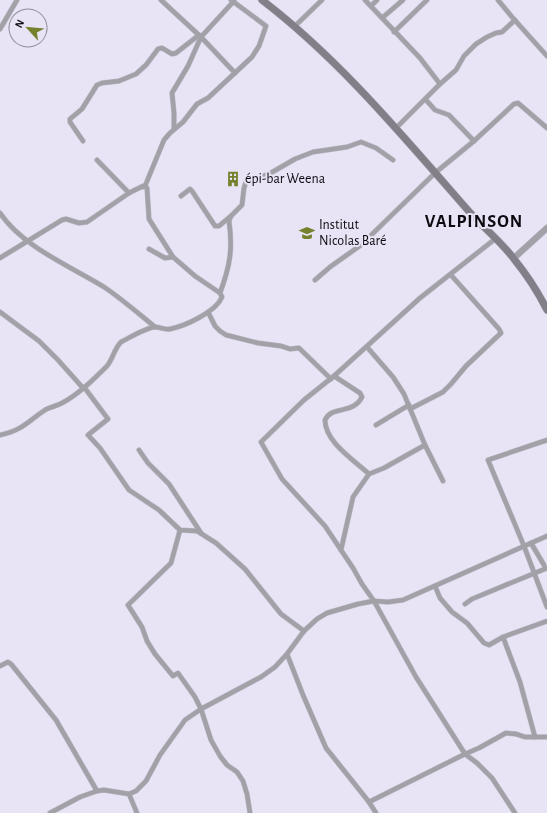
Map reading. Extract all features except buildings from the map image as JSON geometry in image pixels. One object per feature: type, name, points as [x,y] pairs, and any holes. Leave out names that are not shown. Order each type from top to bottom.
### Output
[{"type":"main road","points":[[262,0],[295,26],[370,100],[478,222],[514,258],[538,293],[547,310]]},
{"type":"street","points":[[0,29],[16,0]]},
{"type":"street","points":[[161,0],[200,36],[235,73]]},
{"type":"street","points":[[295,26],[322,0]]},
{"type":"street","points":[[365,0],[420,58],[440,84]]},
{"type":"street","points":[[371,6],[377,0]]},
{"type":"street","points":[[382,18],[403,0]]},
{"type":"street","points":[[394,32],[427,0]]},
{"type":"street","points":[[498,0],[547,56]]},
{"type":"street","points":[[84,140],[70,122],[70,119],[82,109],[97,85],[119,81],[136,74],[146,65],[158,49],[162,48],[172,54],[176,53],[200,36],[233,1],[266,26],[257,51],[208,98],[198,104],[183,122],[164,140],[145,186],[147,188],[149,219],[173,257],[195,276],[220,292]]},
{"type":"street","points":[[396,129],[440,84],[456,70],[464,56],[476,44],[487,37],[502,32],[515,20]]},
{"type":"street","points":[[174,129],[172,93],[188,66],[200,36]]},
{"type":"street","points":[[426,100],[435,110],[449,115],[474,141]]},
{"type":"street","points":[[315,280],[330,267],[361,245],[435,173],[474,141],[516,103],[521,105],[547,127]]},
{"type":"street","points":[[181,196],[190,189],[215,226],[219,226],[242,206],[246,182],[269,174],[295,159],[313,152],[347,147],[361,142],[376,148],[393,160]]},
{"type":"street","points":[[97,160],[129,194]]},
{"type":"street","points":[[0,258],[62,220],[66,219],[84,223],[87,222],[140,187],[145,186]]},
{"type":"street","points":[[0,213],[10,227],[50,257],[105,288],[155,327]]},
{"type":"street","points":[[0,435],[20,429],[47,409],[64,402],[84,387],[110,362],[121,342],[155,327],[168,329],[190,323],[208,312],[221,299],[220,292],[228,270],[230,260],[230,216]]},
{"type":"street","points":[[514,258],[547,228]]},
{"type":"street","points":[[495,239],[420,298],[333,377],[304,400],[261,442],[282,479],[325,526],[353,568],[374,601],[416,677],[465,754],[477,763],[492,778],[515,813]]},
{"type":"street","points":[[149,249],[164,258],[173,257]]},
{"type":"street","points":[[376,424],[443,392],[466,366],[501,333],[451,275]]},
{"type":"street","points":[[0,312],[40,341],[84,387],[108,419],[88,435],[100,448],[129,490],[159,510],[180,530],[191,530],[201,533],[216,543],[241,564],[281,614],[304,631]]},
{"type":"street","points":[[208,312],[215,326],[226,335],[290,349],[299,348],[333,377],[360,393],[362,397],[361,400],[351,408],[329,414],[324,420],[325,426],[332,440],[369,474]]},
{"type":"street","points":[[367,347],[394,377],[410,407],[425,445],[442,481]]},
{"type":"street","points":[[547,440],[488,460],[534,573],[545,595],[547,607]]},
{"type":"street","points":[[341,550],[353,497],[369,474],[384,468],[425,445]]},
{"type":"street","points":[[139,450],[148,463],[169,484],[201,533]]},
{"type":"street","points":[[180,530],[171,563],[128,605],[142,627],[154,654],[173,676],[178,673],[195,697],[211,740],[220,756],[227,765],[237,772],[243,781],[250,813]]},
{"type":"street","points":[[50,813],[80,797],[97,791],[104,790],[129,794],[136,791],[146,781],[160,755],[181,724],[201,710],[261,677],[275,667],[304,631],[317,619],[327,613],[374,601],[388,602],[403,600],[547,536]]},
{"type":"street","points":[[465,604],[472,599],[534,573],[545,566],[531,543]]},
{"type":"street","points":[[435,586],[440,598],[452,612],[467,623],[484,643],[489,646],[503,637],[547,621]]},
{"type":"street","points":[[503,637],[520,682],[535,737]]},
{"type":"street","points":[[287,654],[326,748],[376,813]]},
{"type":"street","points":[[0,666],[8,662],[11,664],[44,703],[56,720],[97,791]]},
{"type":"street","points":[[369,802],[479,748],[506,733],[525,737],[547,737]]},
{"type":"street","points":[[129,794],[138,813]]},
{"type":"place","name":"épi-bar Weena","points":[[233,179]]},
{"type":"place","name":"Institut Nicolas Baré","points":[[307,233]]},
{"type":"district","name":"VALPINSON","points":[[474,222]]}]
